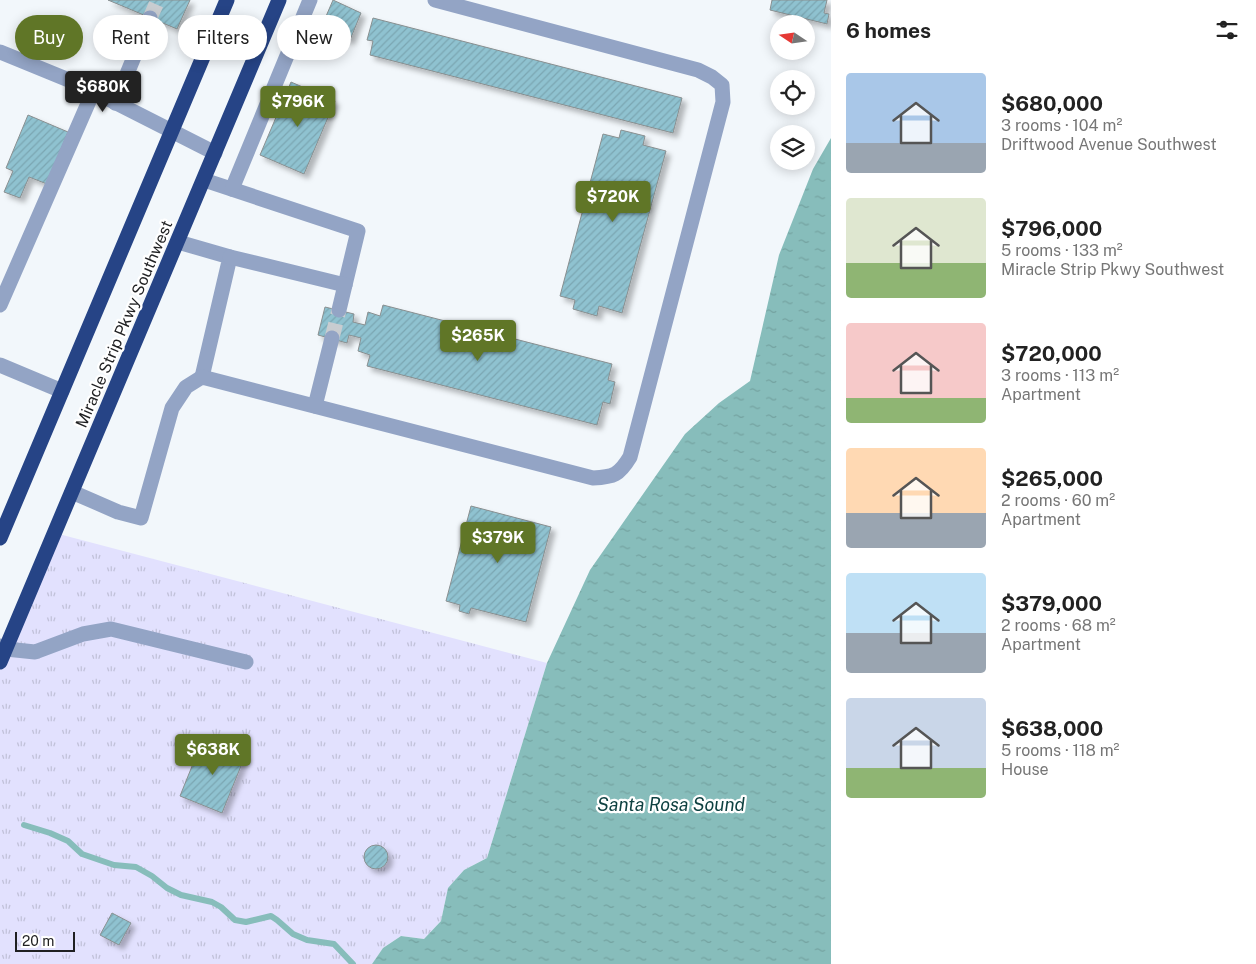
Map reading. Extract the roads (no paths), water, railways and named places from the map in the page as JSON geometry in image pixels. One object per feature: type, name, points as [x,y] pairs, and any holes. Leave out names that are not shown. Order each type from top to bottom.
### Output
[{"type":"highway","name":"Miracle Strip Pkwy Southwest","points":[[1,535],[227,0]]},
{"type":"highway","name":"Miracle Strip Pkwy Southwest","points":[[2,652],[72,492],[279,0]]},
{"type":"street","points":[[232,189],[310,0]]},
{"type":"street","points":[[202,377],[593,478],[611,477],[622,471],[630,457],[723,102],[722,85],[698,70],[434,0]]},
{"type":"street","points":[[0,52],[93,92],[216,153]]},
{"type":"street","points":[[115,103],[133,60]]},
{"type":"street","points":[[0,305],[93,92]]},
{"type":"street","points":[[204,180],[358,231],[339,310]]},
{"type":"street","points":[[178,242],[345,286]]},
{"type":"street","points":[[72,492],[118,512],[141,518],[172,408],[186,387],[202,377],[230,257]]},
{"type":"street","points":[[315,406],[332,338]]},
{"type":"street","points":[[0,365],[62,391]]},
{"type":"street","points":[[2,652],[35,652],[84,634],[111,629],[246,662]]},
{"type":"water","name":"Santa Rosa Sound","points":[[831,138],[831,964],[372,964],[383,948],[401,936],[424,939],[441,921],[448,888],[464,870],[487,858],[547,663],[590,570],[685,434],[719,403],[750,381],[779,255],[813,170],[815,170],[815,166]]},
{"type":"waterway","points":[[24,825],[68,841],[82,854],[114,865],[136,867],[181,895],[212,902],[221,907],[235,920],[246,922],[271,916],[293,934],[307,940],[334,944],[353,964]]},
{"type":"tunnel","points":[[151,15],[158,0]]},
{"type":"tunnel","points":[[332,338],[339,310]]}]
